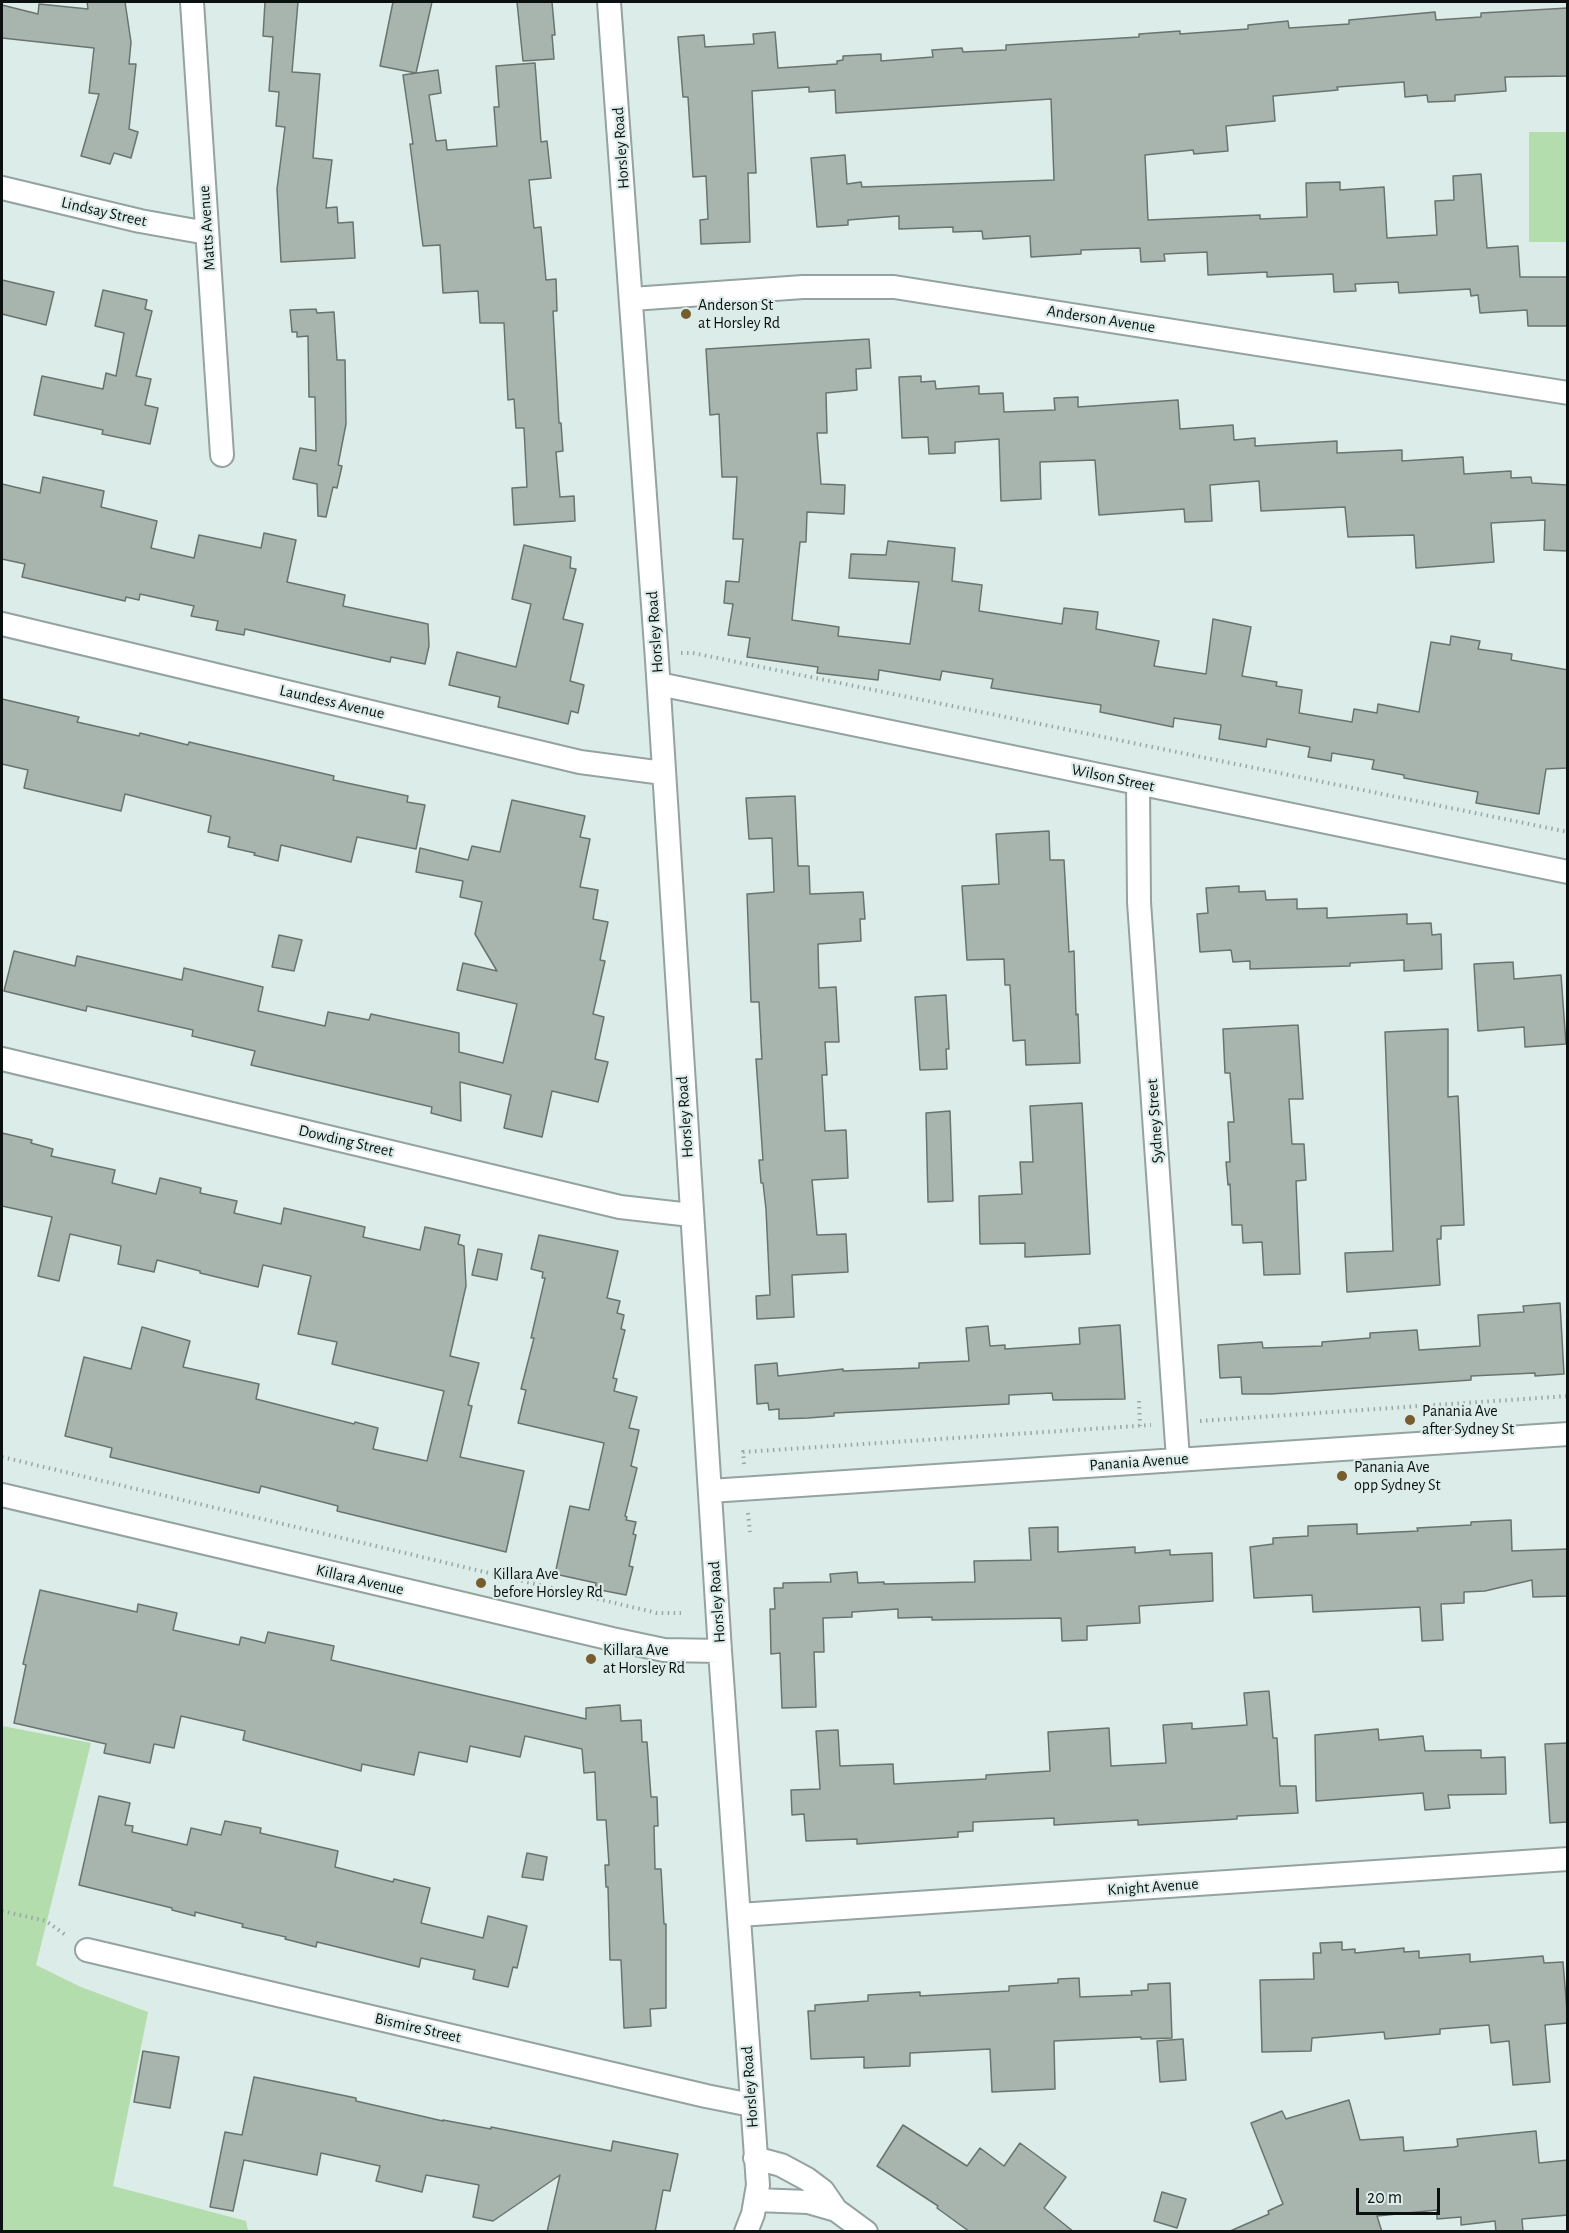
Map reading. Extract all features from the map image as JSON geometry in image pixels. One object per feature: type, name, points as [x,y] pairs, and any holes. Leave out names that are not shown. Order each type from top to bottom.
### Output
[{"type":"street","name":"Matts Avenue","points":[[192,2],[222,455]]},
{"type":"street","name":"Horsley Road","points":[[609,2],[659,684],[720,1651],[758,2185],[746,2232]]},
{"type":"street","name":"Lindsay Street","points":[[2,188],[140,221],[207,233]]},
{"type":"street","name":"Anderson Avenue","points":[[632,299],[803,287],[894,287],[1568,393]]},
{"type":"street","name":"Laundess Avenue","points":[[2,624],[580,762],[663,773]]},
{"type":"street","name":"Wilson Street","points":[[659,684],[1568,872]]},
{"type":"street","name":"Sydney Street","points":[[1138,783],[1139,902],[1178,1459]]},
{"type":"street","name":"Dowding Street","points":[[2,1059],[620,1206],[692,1215]]},
{"type":"street","name":"Panania Avenue","points":[[710,1491],[1568,1434]]},
{"type":"street","name":"Killara Avenue","points":[[2,1495],[612,1640],[664,1650],[720,1651]]},
{"type":"street","name":"Knight Avenue","points":[[739,1915],[1568,1859]]},
{"type":"street","name":"Bismire Street","points":[[87,1950],[751,2105]]},
{"type":"street","points":[[755,2158],[781,2165],[807,2179],[823,2191],[836,2210],[866,2232]]},
{"type":"street","points":[[756,2200],[808,2202],[836,2210]]},
{"type":"path","points":[[657,660],[676,653],[693,652],[1568,832]]},
{"type":"path","points":[[750,1532],[743,1452],[1568,1396]]},
{"type":"path","points":[[1138,1401],[1140,1426]]},
{"type":"path","points":[[2,1457],[657,1613],[681,1613]]},
{"type":"path","points":[[2,1911],[45,1921],[87,1950]]},
{"type":"green space","points":[[1529,132],[1567,132],[1567,242],[1529,242]]},
{"type":"green space","points":[[2,1726],[91,1743],[36,1965],[81,1987],[148,2012],[113,2186],[246,2221],[248,2231],[2,2231]]},
{"type":"building","points":[[87,2],[125,2],[131,42],[129,64],[136,64],[129,129],[138,132],[131,158],[114,153],[110,164],[81,156],[99,94],[89,93],[94,48],[2,38],[2,5],[38,14],[39,4],[88,9]]},
{"type":"building","points":[[265,2],[298,2],[292,72],[320,74],[313,158],[332,160],[326,208],[337,207],[338,223],[353,222],[355,258],[281,262],[277,189],[285,127],[276,126],[279,92],[269,91],[273,37],[263,36]]},
{"type":"building","points":[[393,2],[432,2],[416,73],[380,66]]},
{"type":"building","points":[[517,2],[552,2],[555,35],[552,35],[554,59],[523,61]]},
{"type":"building","points":[[1568,8],[1568,76],[1505,77],[1506,91],[1455,95],[1455,101],[1428,102],[1427,95],[1405,97],[1404,82],[1337,87],[1338,90],[1273,96],[1275,121],[1226,126],[1228,151],[1194,154],[1193,150],[1145,155],[1148,220],[1260,215],[1260,219],[1307,217],[1306,183],[1340,182],[1340,190],[1384,187],[1387,238],[1437,235],[1435,201],[1454,200],[1453,176],[1481,174],[1487,248],[1518,246],[1520,277],[1568,277],[1568,326],[1528,326],[1527,310],[1480,313],[1478,295],[1471,296],[1470,289],[1399,293],[1398,282],[1355,284],[1356,291],[1334,292],[1333,274],[1267,277],[1267,272],[1208,275],[1207,252],[1164,254],[1165,261],[1141,262],[1140,248],[1081,250],[1081,254],[1031,257],[1030,236],[983,239],[982,231],[953,232],[953,227],[899,229],[899,216],[848,220],[848,225],[817,227],[811,158],[845,155],[847,184],[861,182],[862,187],[1054,180],[1051,99],[836,113],[835,90],[809,92],[809,87],[752,91],[756,173],[748,173],[750,242],[701,244],[700,220],[708,219],[706,176],[693,177],[688,97],[683,97],[678,37],[704,35],[705,47],[754,44],[753,34],[775,32],[778,68],[837,64],[837,61],[843,60],[843,56],[881,54],[881,61],[933,57],[932,50],[962,48],[963,52],[1006,50],[1006,45],[1139,37],[1139,34],[1180,31],[1180,34],[1248,29],[1248,25],[1288,21],[1289,28],[1349,24],[1349,20],[1435,12],[1436,20],[1481,17],[1481,13]]},
{"type":"building","points":[[535,63],[541,142],[547,141],[551,178],[529,180],[534,228],[541,227],[546,280],[556,279],[557,311],[553,311],[559,423],[561,423],[563,451],[556,452],[560,497],[574,496],[575,521],[514,525],[512,488],[527,487],[524,428],[516,428],[514,399],[508,400],[504,323],[480,323],[478,291],[443,293],[440,245],[423,246],[410,144],[413,144],[403,75],[438,70],[441,93],[429,95],[436,141],[446,140],[447,150],[497,146],[494,107],[499,107],[496,66]]},
{"type":"building","points":[[2,280],[54,292],[46,325],[2,314]]},
{"type":"building","points":[[103,290],[147,300],[145,309],[152,311],[136,376],[151,379],[145,405],[158,408],[150,444],[102,434],[103,430],[34,415],[42,376],[103,389],[106,373],[116,376],[124,333],[95,326]]},
{"type":"building","points":[[316,309],[317,313],[334,312],[337,360],[345,360],[346,424],[338,465],[342,466],[337,488],[333,487],[326,517],[318,516],[317,484],[293,479],[300,448],[316,451],[315,397],[309,397],[308,336],[297,337],[297,332],[292,332],[290,310]]},
{"type":"building","points":[[869,339],[871,368],[856,369],[857,390],[826,393],[827,433],[817,433],[821,484],[845,485],[844,514],[807,512],[806,542],[800,542],[792,620],[839,627],[838,636],[910,644],[919,582],[849,578],[851,554],[886,555],[888,541],[955,548],[952,581],[982,585],[979,611],[1062,624],[1064,608],[1098,612],[1096,629],[1159,641],[1154,666],[1206,674],[1213,619],[1251,627],[1242,676],[1277,682],[1276,686],[1302,690],[1299,713],[1352,722],[1354,709],[1377,713],[1378,704],[1419,712],[1431,642],[1450,645],[1451,636],[1480,641],[1478,649],[1512,654],[1511,660],[1568,670],[1568,768],[1546,769],[1539,814],[1476,803],[1478,792],[1404,778],[1404,775],[1372,769],[1374,760],[1332,753],[1331,761],[1308,757],[1310,747],[1267,739],[1266,747],[1219,739],[1221,725],[1174,718],[1173,727],[1100,712],[1101,705],[991,688],[993,679],[942,671],[940,680],[879,670],[878,680],[817,673],[818,667],[747,657],[750,638],[728,635],[733,604],[724,603],[726,581],[739,582],[743,539],[733,539],[737,477],[722,477],[719,414],[710,415],[706,349]]},
{"type":"building","points":[[921,376],[921,382],[935,381],[936,389],[979,386],[979,394],[1003,393],[1004,412],[1055,410],[1054,398],[1078,397],[1078,407],[1178,400],[1180,429],[1233,425],[1234,440],[1255,438],[1255,446],[1337,441],[1337,453],[1402,450],[1402,461],[1463,457],[1464,474],[1511,471],[1511,478],[1531,477],[1532,483],[1567,485],[1568,551],[1544,550],[1545,520],[1491,523],[1494,562],[1416,568],[1414,535],[1348,537],[1345,507],[1261,511],[1259,481],[1210,485],[1212,521],[1185,522],[1184,509],[1099,515],[1095,460],[1040,462],[1041,499],[1001,501],[999,439],[955,442],[955,453],[929,454],[928,437],[902,438],[899,377]]},
{"type":"building","points":[[43,477],[104,491],[101,507],[157,521],[151,548],[194,558],[199,535],[261,548],[264,533],[296,540],[287,582],[345,595],[343,606],[428,624],[429,646],[425,664],[391,657],[390,662],[245,629],[244,635],[216,630],[218,621],[191,616],[194,606],[140,594],[139,600],[126,597],[125,601],[22,577],[25,564],[2,559],[2,484],[40,493]]},
{"type":"building","points":[[524,545],[571,557],[570,568],[576,569],[563,619],[583,624],[570,681],[584,685],[578,713],[571,711],[568,724],[498,707],[500,697],[449,685],[457,652],[516,667],[531,604],[512,599]]},
{"type":"building","points":[[2,699],[79,717],[77,722],[139,736],[140,733],[188,745],[189,742],[334,776],[333,780],[408,796],[407,802],[425,805],[416,849],[357,837],[351,862],[281,845],[278,861],[228,847],[230,837],[208,832],[211,816],[125,794],[121,811],[24,788],[28,770],[2,764]]},
{"type":"building","points":[[795,796],[798,866],[809,866],[810,894],[863,892],[865,919],[860,919],[861,941],[818,944],[819,988],[836,987],[839,1042],[825,1042],[827,1075],[822,1075],[825,1131],[846,1130],[848,1178],[812,1180],[817,1235],[846,1234],[848,1272],[792,1275],[794,1317],[757,1319],[756,1296],[770,1295],[766,1209],[759,1160],[763,1160],[756,1059],[762,1059],[759,1002],[751,1002],[747,894],[774,892],[772,838],[749,839],[746,798]]},
{"type":"building","points":[[512,800],[585,816],[580,837],[590,839],[580,887],[598,890],[593,919],[608,922],[600,960],[605,961],[593,1014],[604,1017],[595,1059],[608,1062],[598,1102],[552,1091],[542,1137],[504,1128],[511,1095],[460,1082],[461,1121],[431,1113],[432,1107],[251,1065],[255,1051],[192,1036],[193,1030],[87,1006],[86,1011],[4,991],[14,951],[75,966],[77,956],[182,980],[184,968],[263,987],[258,1011],[325,1026],[328,1012],[369,1020],[371,1014],[459,1033],[459,1052],[503,1063],[517,1004],[457,990],[463,963],[497,971],[475,934],[482,902],[460,897],[463,881],[416,872],[420,848],[468,860],[472,846],[500,852]]},
{"type":"building","points":[[1049,831],[1050,860],[1064,860],[1069,952],[1074,951],[1080,1063],[1026,1065],[1025,1040],[1013,1041],[1010,985],[1005,985],[1004,959],[967,960],[962,886],[999,884],[996,834]]},
{"type":"building","points":[[1239,886],[1239,892],[1265,891],[1266,900],[1297,899],[1297,909],[1327,908],[1327,918],[1407,914],[1407,924],[1431,923],[1432,935],[1441,934],[1442,969],[1404,971],[1404,960],[1350,963],[1350,966],[1250,969],[1250,961],[1233,962],[1231,950],[1200,952],[1197,914],[1208,913],[1206,888]]},
{"type":"building","points":[[279,935],[302,940],[294,971],[272,967]]},
{"type":"building","points":[[1513,962],[1514,979],[1561,975],[1566,1044],[1525,1047],[1524,1027],[1478,1031],[1474,964]]},
{"type":"building","points":[[946,995],[949,1049],[946,1049],[947,1069],[920,1070],[915,997]]},
{"type":"building","points":[[1298,1025],[1303,1099],[1289,1099],[1292,1144],[1304,1144],[1306,1180],[1296,1181],[1300,1274],[1264,1275],[1262,1242],[1243,1243],[1242,1225],[1232,1225],[1230,1184],[1228,1185],[1226,1162],[1230,1162],[1228,1122],[1234,1122],[1230,1073],[1225,1073],[1223,1029]]},
{"type":"building","points":[[1448,1029],[1448,1097],[1458,1096],[1464,1225],[1441,1226],[1441,1239],[1437,1239],[1440,1285],[1347,1292],[1345,1253],[1393,1251],[1385,1032]]},
{"type":"building","points":[[1082,1103],[1090,1254],[1025,1257],[1025,1243],[980,1244],[979,1196],[1022,1194],[1020,1162],[1033,1162],[1030,1106]]},
{"type":"building","points":[[950,1111],[953,1201],[928,1202],[926,1113]]},
{"type":"building","points":[[2,1133],[32,1140],[31,1143],[53,1149],[51,1156],[115,1170],[112,1183],[156,1194],[160,1178],[201,1188],[200,1193],[237,1201],[234,1213],[281,1224],[284,1208],[365,1227],[363,1237],[420,1250],[425,1227],[460,1235],[458,1244],[464,1246],[466,1286],[450,1356],[479,1363],[468,1405],[472,1406],[460,1457],[524,1471],[506,1552],[337,1511],[338,1506],[261,1486],[259,1493],[110,1457],[112,1448],[65,1436],[84,1357],[131,1369],[142,1327],[190,1341],[183,1367],[259,1384],[256,1399],[378,1428],[373,1449],[427,1461],[444,1391],[332,1364],[337,1342],[298,1334],[311,1276],[263,1265],[258,1287],[157,1260],[154,1272],[118,1264],[121,1246],[70,1234],[59,1281],[38,1276],[52,1217],[2,1206]]},
{"type":"building","points":[[539,1235],[618,1251],[607,1298],[620,1301],[617,1313],[624,1315],[621,1329],[625,1330],[613,1378],[617,1379],[614,1391],[637,1397],[629,1428],[639,1430],[631,1466],[637,1468],[625,1516],[626,1520],[636,1522],[633,1534],[636,1535],[629,1566],[633,1567],[626,1595],[595,1589],[596,1583],[555,1574],[570,1506],[589,1510],[604,1443],[518,1423],[526,1390],[521,1389],[534,1338],[531,1338],[545,1278],[542,1278],[543,1272],[531,1269]]},
{"type":"building","points":[[478,1249],[502,1254],[497,1280],[472,1275]]},
{"type":"building","points":[[1560,1303],[1564,1374],[1471,1376],[1471,1380],[1271,1394],[1242,1394],[1241,1377],[1220,1378],[1218,1345],[1262,1342],[1263,1348],[1322,1346],[1322,1342],[1370,1338],[1370,1333],[1417,1330],[1419,1350],[1480,1346],[1478,1315],[1524,1312],[1523,1306]]},
{"type":"building","points":[[1120,1325],[1125,1399],[1053,1400],[1052,1393],[1009,1395],[1009,1404],[834,1413],[834,1416],[779,1419],[779,1409],[769,1410],[768,1403],[757,1404],[755,1365],[777,1363],[778,1376],[843,1369],[843,1371],[919,1368],[919,1363],[969,1361],[966,1328],[988,1326],[990,1346],[1005,1345],[1005,1349],[1080,1344],[1079,1328]]},
{"type":"building","points":[[1511,1520],[1512,1551],[1568,1549],[1568,1596],[1533,1597],[1532,1580],[1485,1591],[1464,1592],[1464,1603],[1441,1604],[1443,1640],[1422,1641],[1420,1607],[1313,1612],[1312,1595],[1254,1598],[1250,1547],[1273,1544],[1273,1538],[1308,1536],[1308,1526],[1357,1524],[1357,1534],[1418,1531],[1417,1528]]},
{"type":"building","points":[[1058,1527],[1058,1552],[1135,1547],[1135,1553],[1170,1550],[1170,1555],[1212,1553],[1213,1601],[1139,1606],[1140,1623],[1087,1626],[1087,1640],[1062,1641],[1061,1618],[932,1620],[932,1617],[898,1618],[898,1609],[852,1612],[852,1617],[823,1618],[824,1652],[814,1652],[816,1707],[782,1708],[780,1653],[771,1654],[770,1609],[775,1609],[774,1588],[783,1588],[783,1583],[831,1582],[830,1574],[857,1572],[858,1583],[975,1582],[974,1561],[1031,1560],[1029,1528]]},
{"type":"building","points":[[40,1590],[137,1612],[138,1604],[177,1613],[173,1630],[239,1645],[241,1637],[265,1643],[268,1632],[334,1646],[331,1660],[586,1719],[586,1708],[620,1705],[621,1721],[641,1720],[642,1742],[647,1742],[651,1797],[657,1797],[658,1826],[654,1826],[655,1869],[661,1869],[664,1924],[666,1924],[666,2008],[650,2009],[651,2026],[624,2028],[621,1960],[610,1960],[608,1887],[606,1887],[605,1865],[609,1865],[606,1820],[597,1820],[595,1772],[584,1773],[582,1749],[525,1736],[520,1757],[470,1746],[467,1762],[419,1752],[414,1775],[362,1764],[361,1771],[243,1740],[245,1731],[181,1716],[174,1748],[154,1744],[150,1763],[104,1753],[106,1744],[14,1723],[26,1665],[23,1664]]},
{"type":"building","points":[[1269,1691],[1273,1738],[1277,1738],[1280,1786],[1296,1786],[1298,1813],[1138,1825],[1138,1820],[1054,1825],[1054,1818],[973,1822],[973,1831],[958,1832],[958,1837],[857,1844],[857,1839],[806,1841],[804,1814],[792,1815],[791,1790],[820,1789],[816,1731],[838,1730],[840,1766],[893,1764],[894,1784],[986,1779],[986,1775],[1050,1771],[1048,1732],[1109,1728],[1111,1766],[1166,1763],[1163,1725],[1192,1723],[1192,1729],[1247,1725],[1244,1693]]},
{"type":"building","points":[[1378,1729],[1379,1740],[1423,1736],[1425,1751],[1481,1750],[1481,1758],[1505,1757],[1506,1794],[1448,1795],[1450,1808],[1425,1810],[1423,1793],[1316,1801],[1315,1735]]},
{"type":"building","points":[[1568,1743],[1568,1822],[1550,1823],[1545,1744]]},
{"type":"building","points":[[99,1796],[130,1803],[125,1825],[133,1826],[132,1832],[187,1845],[191,1828],[221,1835],[225,1821],[261,1828],[260,1833],[338,1851],[335,1867],[393,1882],[394,1879],[430,1888],[421,1923],[483,1938],[488,1916],[527,1926],[517,1968],[513,1967],[508,1987],[473,1979],[475,1970],[421,1958],[419,1967],[317,1942],[316,1947],[285,1939],[286,1937],[242,1927],[243,1924],[195,1912],[195,1916],[79,1885]]},
{"type":"building","points":[[527,1853],[547,1857],[543,1880],[522,1877]]},
{"type":"building","points":[[1342,1942],[1342,1950],[1355,1949],[1355,1953],[1404,1948],[1404,1952],[1419,1951],[1419,1958],[1470,1954],[1470,1962],[1543,1956],[1544,1963],[1563,1962],[1568,2023],[1545,2025],[1550,2082],[1513,2085],[1509,2041],[1491,2043],[1489,2025],[1440,2029],[1440,2034],[1385,2039],[1384,2032],[1312,2038],[1311,2051],[1262,2052],[1260,1980],[1314,1979],[1313,1953],[1321,1953],[1320,1943]]},
{"type":"building","points":[[1079,1978],[1080,1997],[1132,1995],[1131,1991],[1148,1990],[1148,1984],[1170,1983],[1172,2038],[1054,2041],[1055,2089],[992,2092],[990,2049],[910,2053],[910,2066],[864,2068],[864,2057],[811,2059],[808,2011],[815,2011],[815,2005],[868,2001],[868,1995],[920,1992],[920,1996],[1009,1991],[1009,1986],[1058,1983],[1058,1979]]},
{"type":"building","points":[[1183,2039],[1186,2080],[1160,2082],[1157,2041]]},
{"type":"building","points":[[143,2051],[179,2057],[170,2108],[134,2102]]},
{"type":"building","points":[[254,2077],[356,2098],[356,2101],[443,2121],[491,2129],[491,2127],[611,2151],[613,2141],[678,2154],[670,2191],[663,2190],[655,2232],[547,2232],[560,2175],[493,2221],[473,2217],[479,2185],[426,2175],[422,2192],[376,2181],[380,2166],[321,2153],[317,2175],[244,2160],[233,2211],[210,2207],[225,2132],[242,2135]]},
{"type":"building","points":[[1349,2100],[1360,2140],[1403,2137],[1404,2151],[1454,2147],[1458,2146],[1457,2139],[1536,2131],[1539,2163],[1568,2160],[1568,2215],[1522,2219],[1523,2232],[1496,2232],[1495,2221],[1461,2225],[1461,2217],[1437,2219],[1437,2210],[1377,2216],[1382,2232],[1228,2232],[1269,2214],[1268,2211],[1283,2204],[1251,2123],[1282,2111],[1286,2119]]},
{"type":"building","points":[[903,2125],[967,2166],[980,2148],[1004,2166],[1020,2143],[1066,2177],[1044,2208],[1074,2232],[970,2232],[937,2208],[938,2206],[877,2166]]},
{"type":"building","points":[[1162,2192],[1186,2199],[1177,2228],[1154,2221]]},
{"type":"place","name":"Anderson St at Horsley Rd","points":[[686,314]]},
{"type":"place","name":"Panania Ave after Sydney St","points":[[1410,1420]]},
{"type":"place","name":"Panania Ave opp Sydney St","points":[[1342,1476]]},
{"type":"place","name":"Killara Ave before Horsley Rd","points":[[481,1583]]},
{"type":"place","name":"Killara Ave at Horsley Rd","points":[[591,1659]]}]
